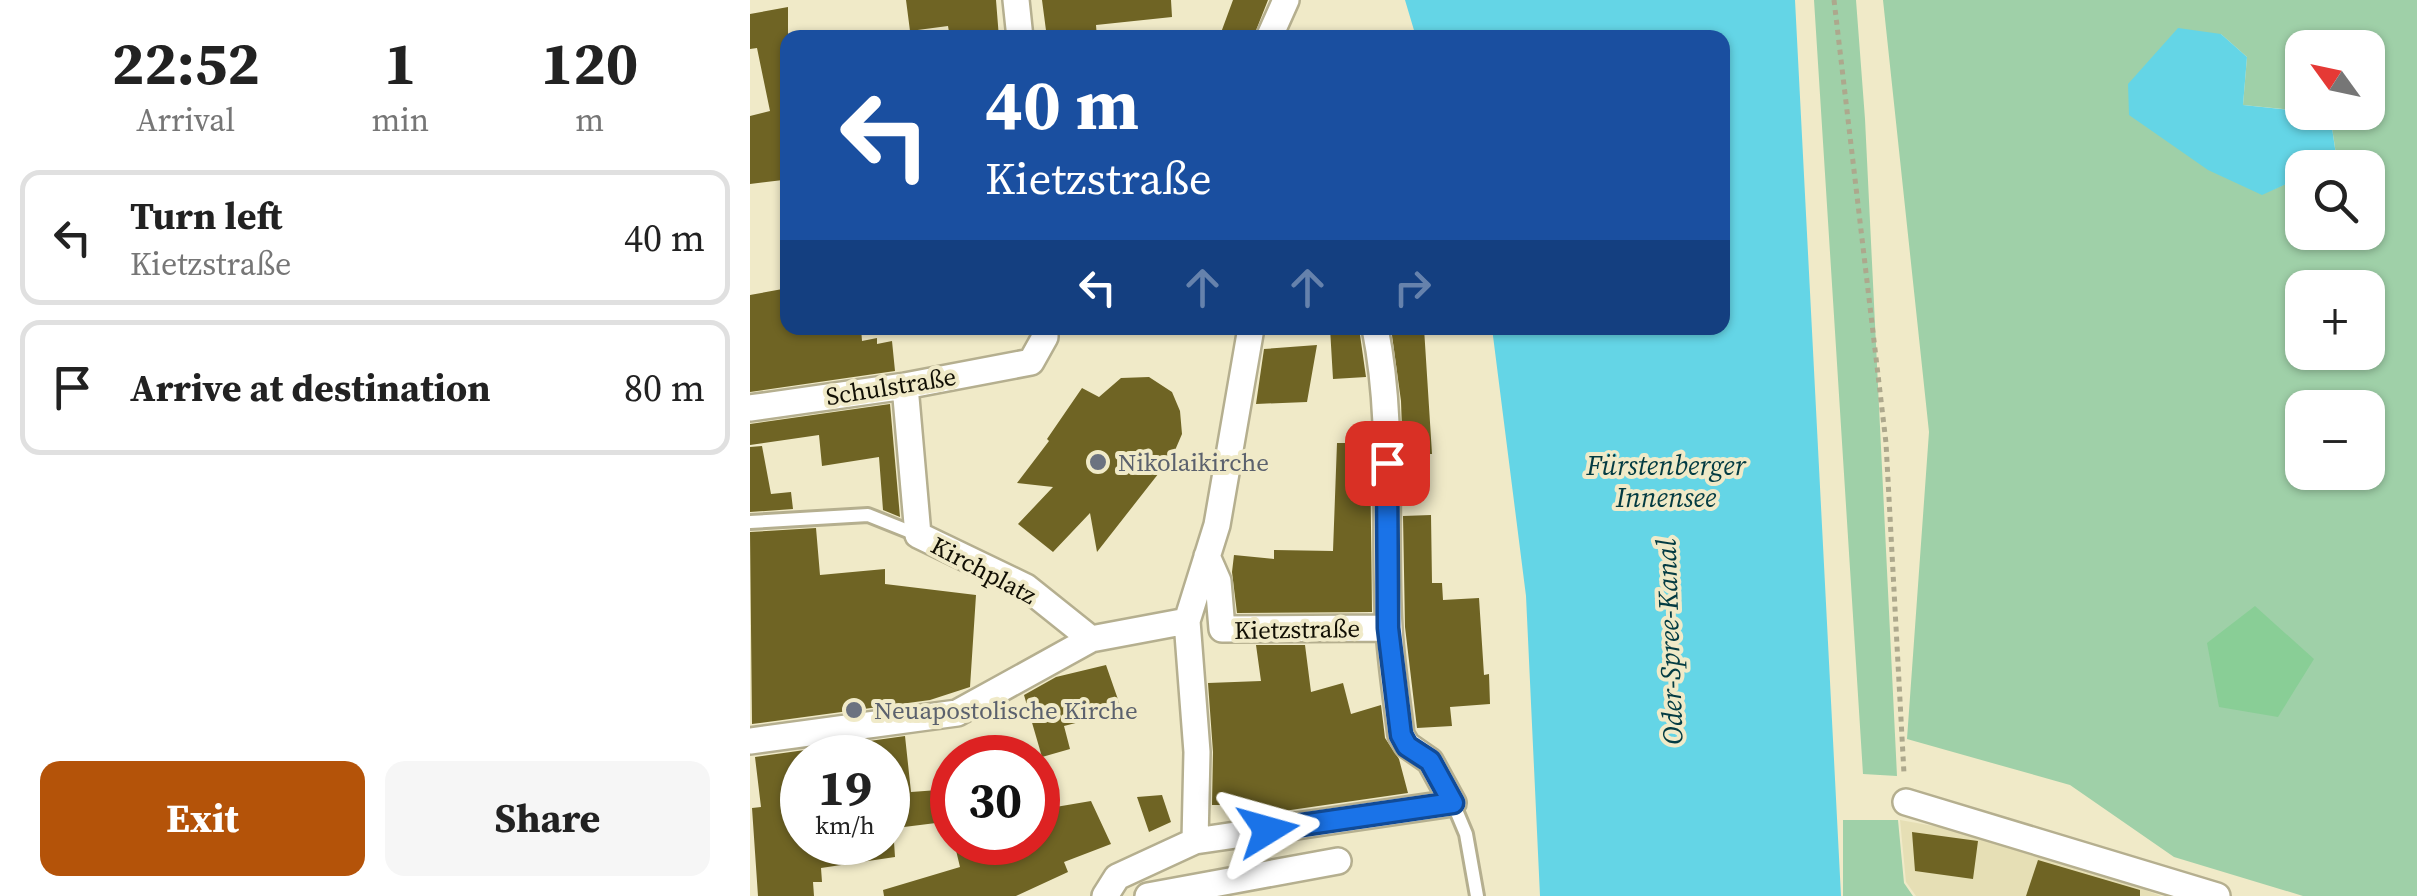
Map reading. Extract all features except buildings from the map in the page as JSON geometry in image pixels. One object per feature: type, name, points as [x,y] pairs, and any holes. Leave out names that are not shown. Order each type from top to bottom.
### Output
[{"type":"street","points":[[1016,0],[1019,30]]},
{"type":"street","points":[[1273,30],[1286,0]]},
{"type":"street","name":"Schulstraße","points":[[750,408],[905,386],[1032,362],[1045,335]]},
{"type":"street","points":[[1195,840],[1197,752],[1186,621],[1227,474],[1250,335]]},
{"type":"street","name":"Kietzstraße","points":[[1376,335],[1381,360],[1389,498],[1388,628],[1401,735],[1407,746],[1430,761],[1453,803]]},
{"type":"street","name":"Kirchplatz","points":[[905,386],[918,536],[1026,587],[1092,639]]},
{"type":"street","name":"Kietzstraße","points":[[1207,556],[1218,580],[1222,630],[1388,628]]},
{"type":"street","points":[[750,741],[957,713],[1092,639],[1186,621]]},
{"type":"street","points":[[1906,802],[2217,896]]},
{"type":"street","points":[[1105,896],[1116,877],[1195,840],[1453,803]]},
{"type":"street","points":[[1148,896],[1338,861]]},
{"type":"lane","points":[[750,522],[868,514],[918,536]]},
{"type":"lane","points":[[1453,803],[1466,834],[1477,896]]},
{"type":"path","points":[[1834,0],[1886,443],[1906,802]]},
{"type":"shaded area","points":[[1900,820],[2017,841],[2161,896],[1916,896],[1906,882]]},
{"type":"green space","points":[[1814,0],[1856,0],[1897,776],[1863,774]]},
{"type":"green space","points":[[1883,0],[2417,0],[2417,896],[2303,896],[2174,857],[2070,785],[1907,739],[1929,432]],"holes":[[[2285,30],[2385,30],[2385,130],[2332,130],[2335,150],[2385,150],[2385,250],[2285,250],[2285,184],[2262,194],[2221,34],[2247,57],[2243,105],[2285,109]]]},
{"type":"green space","points":[[2255,606],[2314,659],[2278,717],[2219,707],[2207,643]]},
{"type":"green space","points":[[1843,820],[1898,820],[1904,883],[1913,896],[1843,896]]},
{"type":"water","name":"Fürstenberger Innensee","points":[[1405,0],[1795,0],[1841,896],[1540,896],[1526,596],[1493,335],[1730,335],[1730,30],[1414,30]]},
{"type":"water","points":[[2178,28],[2221,34],[2247,57],[2243,105],[2285,109],[2285,130],[2332,130],[2335,150],[2285,150],[2285,185],[2262,195],[2208,170],[2129,115],[2128,84]]},
{"type":"place","name":"Nikolaikirche","points":[[1098,462]]},
{"type":"place","name":"Neuapostolische Kirche","points":[[854,710]]},
{"type":"route","points":[[1268,830],[1453,803],[1430,761],[1407,746],[1401,735],[1388,628],[1387,463]]},
{"type":"water label","name":"Oder-Spree-Kanal","points":[[1669,642]]}]
